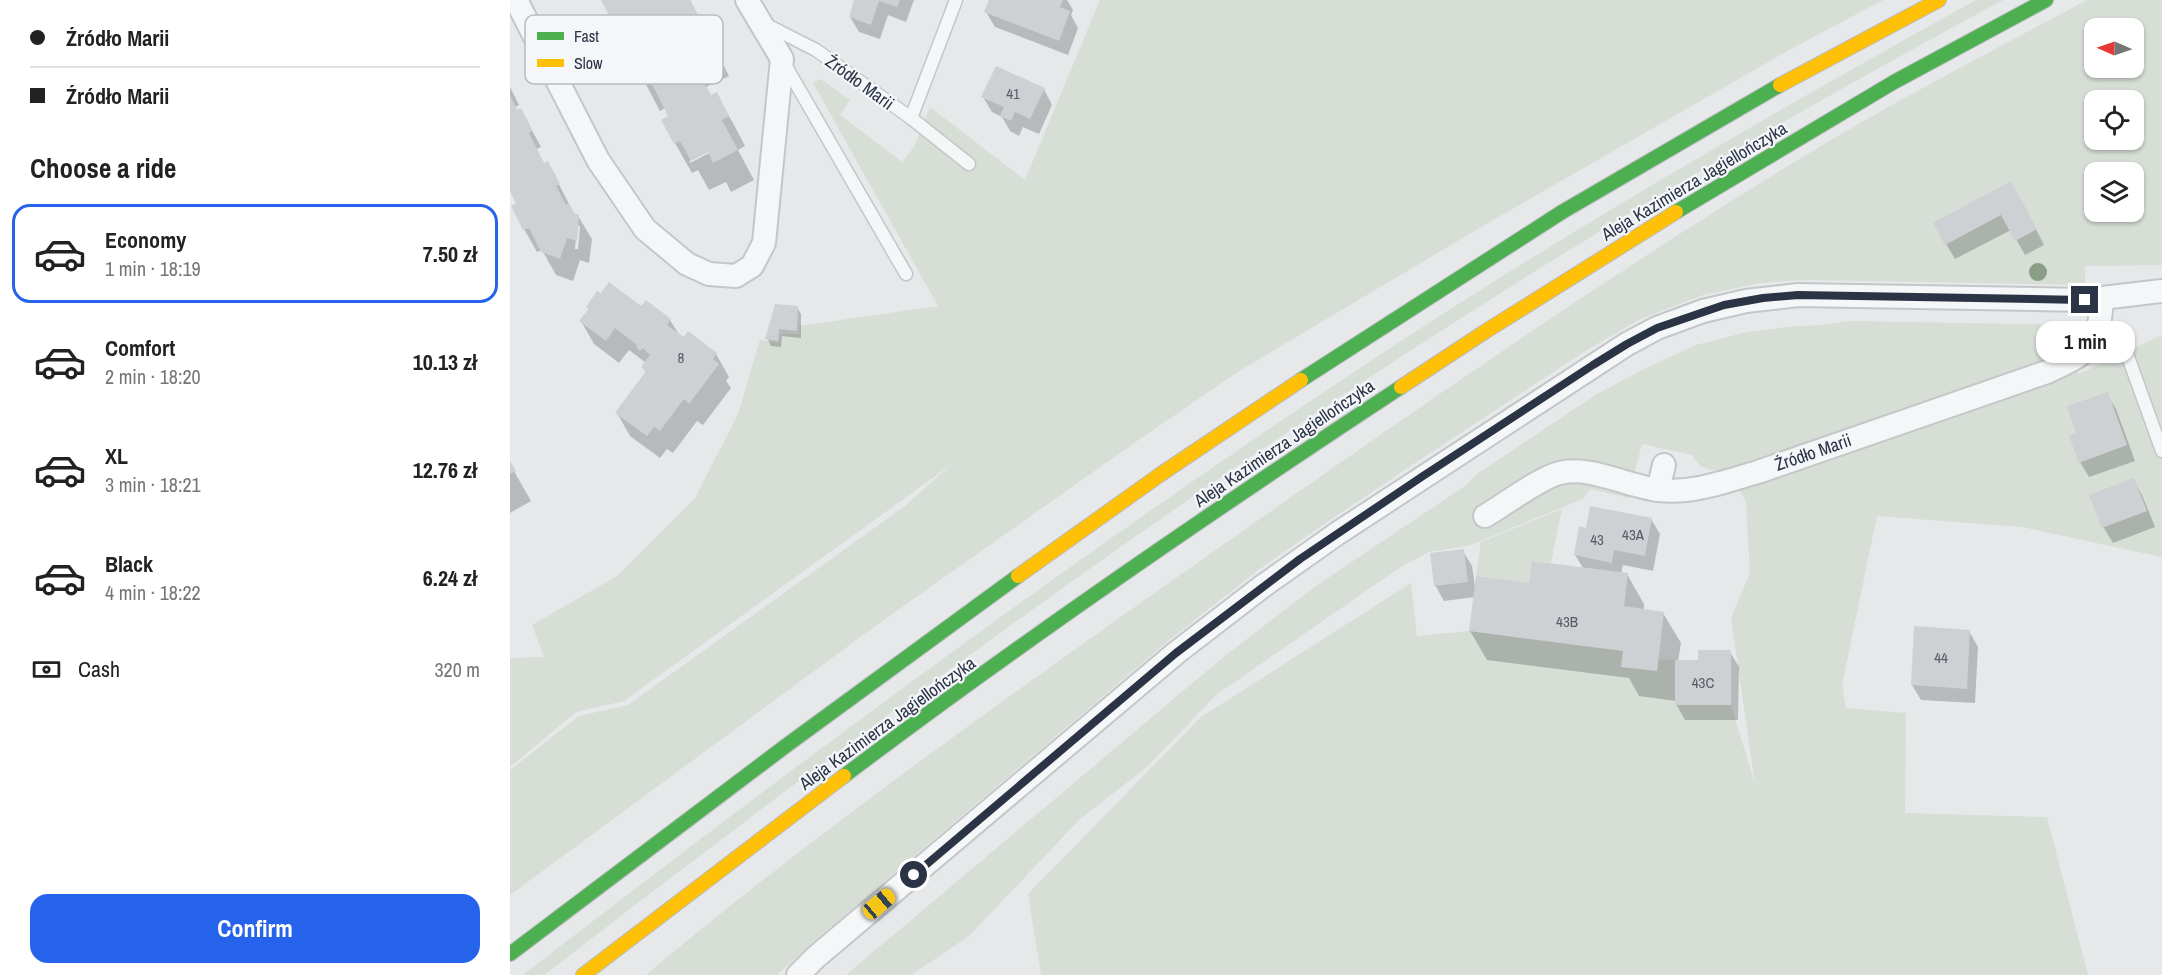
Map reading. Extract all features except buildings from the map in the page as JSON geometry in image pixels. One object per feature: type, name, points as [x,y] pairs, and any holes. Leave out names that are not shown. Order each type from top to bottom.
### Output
[{"type":"highway","name":"Aleja Kazimierza Jagiellończyka","points":[[510,954],[884,674],[1090,525],[1255,411],[1420,302],[1630,171],[1852,46],[1939,0]]},
{"type":"highway","name":"Aleja Kazimierza Jagiellończyka","points":[[583,975],[906,729],[1122,573],[1250,487],[1486,331],[1730,178],[1894,82],[2046,0]]},
{"type":"street","points":[[516,0],[525,18]]},
{"type":"street","points":[[559,84],[598,160],[645,229],[687,264],[709,274],[736,276],[752,266],[764,243],[782,59],[747,0]]},
{"type":"street","points":[[798,975],[1176,653],[1254,593],[1375,507],[1627,344],[1657,328],[1724,305],[1772,297],[1814,295],[2101,309],[2162,291]]},
{"type":"street","name":"Źródło Marii","points":[[1485,516],[1543,480],[1561,472],[1580,471],[1658,490],[1691,490],[1758,472],[2047,372],[2079,357],[2090,347],[2101,309]]},
{"type":"street","points":[[1658,490],[1664,465]]},
{"type":"lane","name":"Źródło Marii","points":[[760,22],[816,50],[911,118],[956,0]]},
{"type":"lane","points":[[782,59],[906,274]]},
{"type":"lane","points":[[911,118],[969,164]]},
{"type":"lane","points":[[2101,309],[2122,340],[2162,451]]},
{"type":"shaded area","points":[[1100,0],[1883,0],[1789,50],[1493,220],[1239,371],[874,627],[510,895],[510,770],[579,716],[628,705],[905,506],[952,464],[624,701],[576,712],[510,767],[510,658],[544,657],[532,625],[617,576],[695,498],[738,414],[760,340],[779,343],[781,334],[799,334],[799,326],[938,306],[813,83],[821,79],[850,100],[840,115],[902,162],[914,147],[930,107],[1025,180]]},
{"type":"shaded area","points":[[1976,0],[2003,0],[1829,96],[1658,196],[1405,354],[1222,476],[1025,615],[831,757],[544,975],[523,975],[735,813],[948,655],[1165,500],[1275,425],[1458,304],[1604,214],[1826,84]]},
{"type":"shaded area","points":[[2087,0],[2162,0],[2162,265],[2085,266],[2085,285],[1811,280],[1755,284],[1703,295],[1640,319],[1587,350],[1427,455],[1257,571],[1168,641],[777,975],[646,975],[780,867],[918,762],[1347,458],[1644,257],[1796,161],[1904,98]]},
{"type":"shaded area","points":[[1848,321],[2084,325],[2083,344],[2065,347],[2079,374],[2162,335],[2162,557],[2022,527],[1877,516],[1842,685],[1846,708],[1906,713],[1905,813],[2047,817],[2088,975],[1041,975],[1028,894],[1201,717],[1411,583],[1417,636],[1469,631],[1623,651],[1621,667],[1657,671],[1659,659],[1675,660],[1675,705],[1731,705],[1755,784],[1731,618],[1750,573],[1746,502],[1728,468],[1707,469],[1699,464],[1692,455],[1642,444],[1633,478],[1585,465],[1566,465],[1553,468],[1528,480],[1481,511],[1492,527],[1501,513],[1542,487],[1566,477],[1591,479],[1631,490],[1629,498],[1590,489],[1583,499],[1468,546],[1429,552],[1402,566],[1216,695],[1148,766],[1079,820],[969,936],[911,975],[846,975],[1221,659],[1316,586],[1595,395],[1696,345],[1747,332]]},
{"type":"shaded area","points":[[1562,509],[1551,563],[1532,561],[1529,583],[1476,576],[1481,542]]},
{"type":"traffic: fast","points":[[1676,212],[1894,82],[2046,0]]},
{"type":"traffic: fast","points":[[1301,380],[1562,212],[1780,85]]},
{"type":"traffic: fast","points":[[844,776],[1119,577],[1401,387]]},
{"type":"traffic: fast","points":[[510,954],[787,745],[1018,576]]},
{"type":"traffic: slow","points":[[1780,85],[1939,0]]},
{"type":"traffic: slow","points":[[1401,387],[1676,212]]},
{"type":"traffic: slow","points":[[1018,576],[1161,474],[1301,380]]},
{"type":"traffic: slow","points":[[583,975],[844,776]]},
{"type":"route","points":[[914,875],[1176,653],[1282,573],[1423,476],[1593,365],[1657,328],[1724,305],[1798,295],[2085,300]]}]
